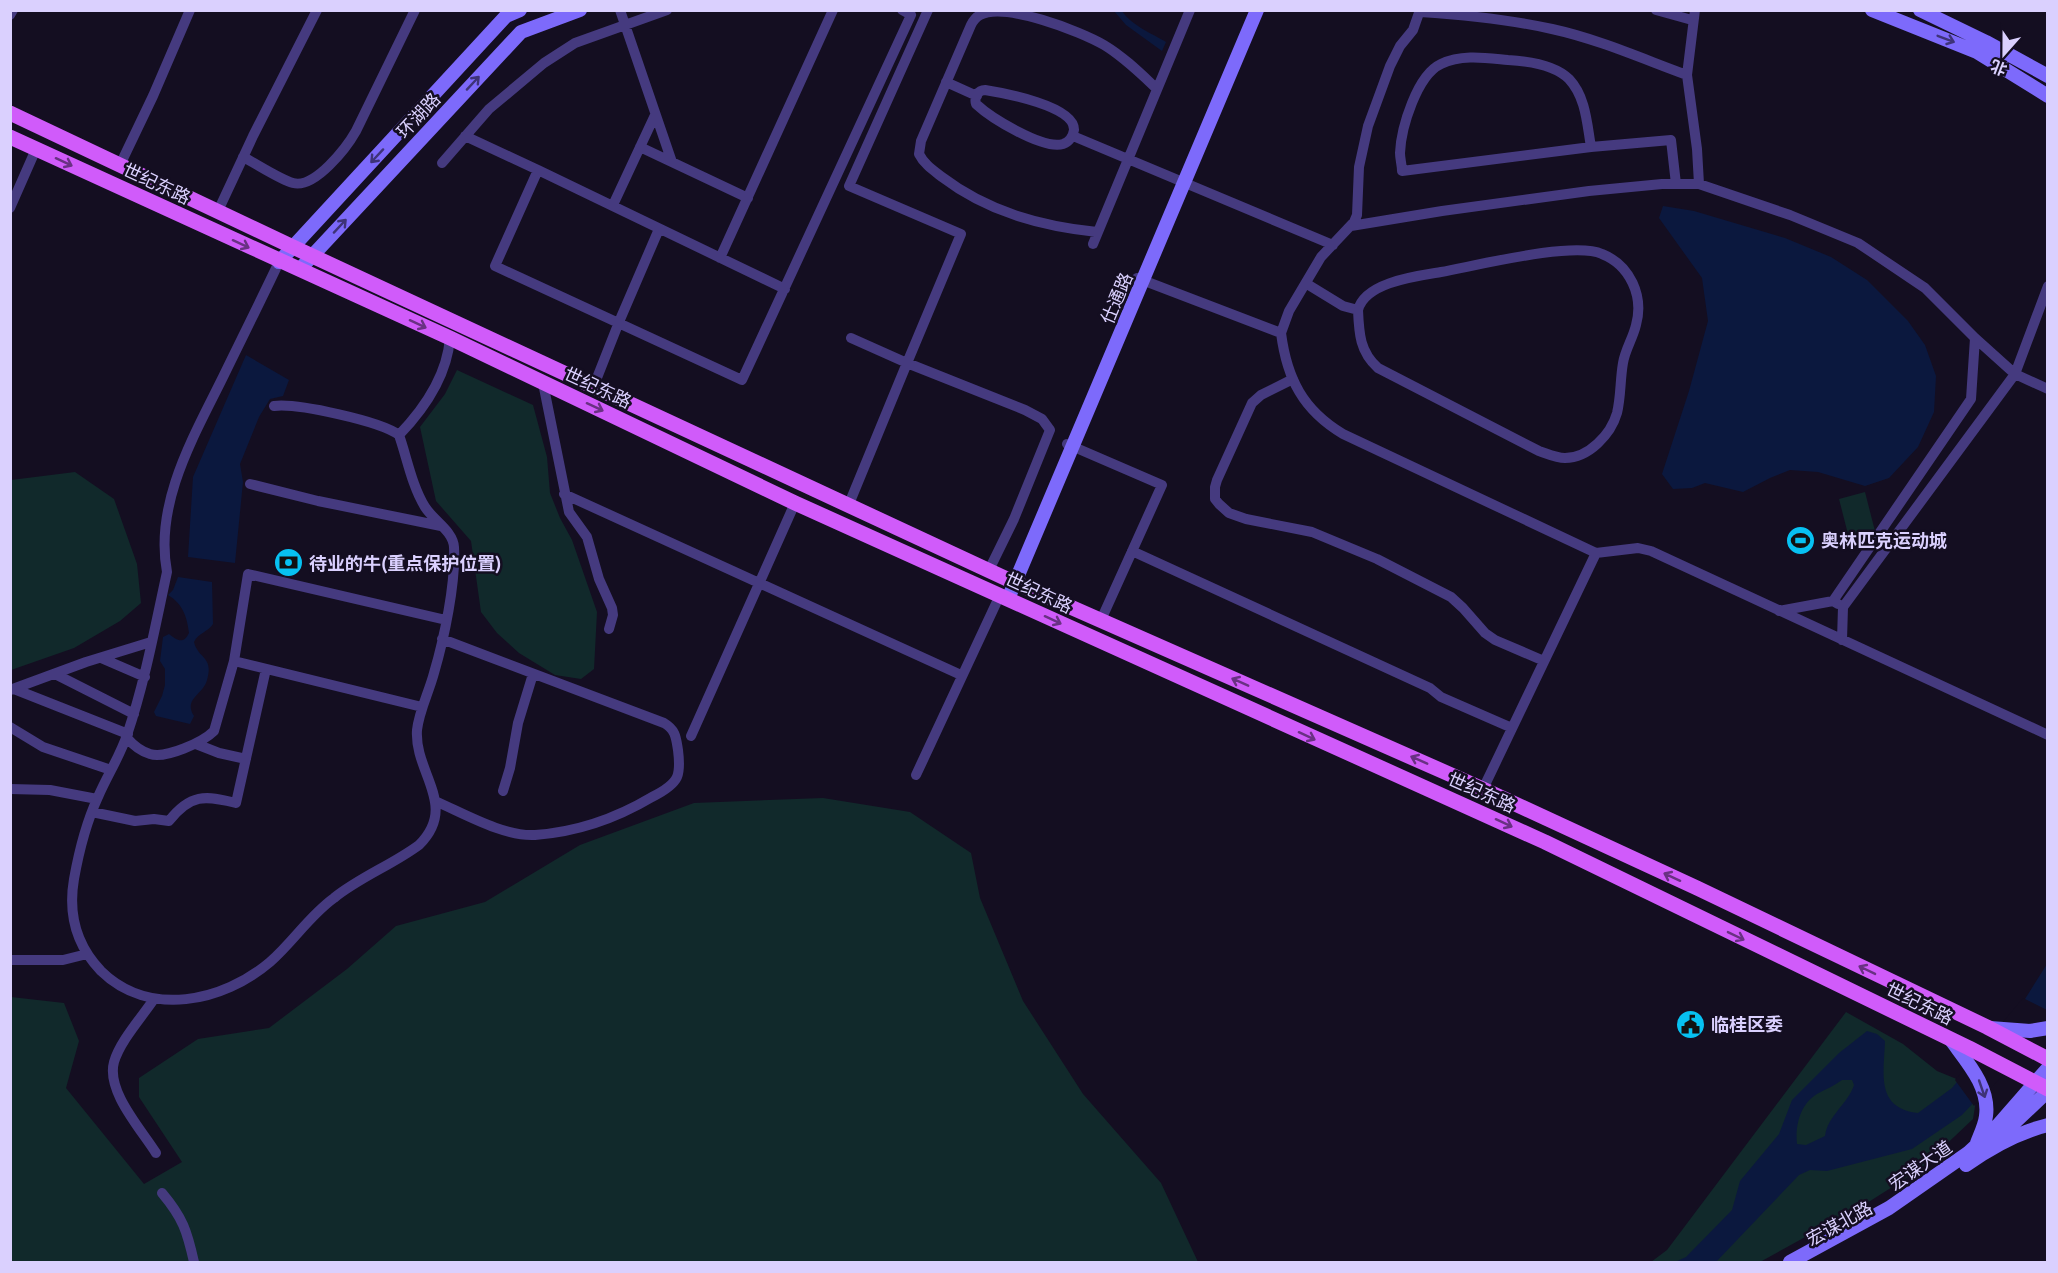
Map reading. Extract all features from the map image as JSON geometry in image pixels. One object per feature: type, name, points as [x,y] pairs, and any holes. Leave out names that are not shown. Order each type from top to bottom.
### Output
[{"type":"main road","name":"环湖路","points":[[279,261],[504,13],[520,10]]},
{"type":"main road","name":"环湖路","points":[[300,269],[520,32],[580,10]]},
{"type":"main road","name":"仕通路","points":[[1004,597],[1140,279],[1248,10]]},
{"type":"main road","name":"仕通路","points":[[1180,182],[1257,10]]},
{"type":"main road","points":[[1872,10],[1977,52],[2048,96]]},
{"type":"main road","points":[[1914,27],[1920,10],[1986,42],[2048,76]]},
{"type":"main road","points":[[504,13],[520,32]]},
{"type":"main road","name":"世纪东路","points":[[10,113],[293,248],[989,570],[1483,789],[1697,888],[1992,1029],[2041,1056]]},
{"type":"main road","name":"世纪东路","points":[[10,137],[450,338],[795,503],[1342,752],[1473,809],[1969,1048],[2043,1088]]},
{"type":"main road","points":[[1473,809],[1483,789]]},
{"type":"main road","points":[[1692,915],[1699,912],[1705,905],[1703,896],[1697,888]]},
{"type":"main road","points":[[1767,951],[1762,943],[1763,934],[1766,928],[1776,926]]},
{"type":"main road","points":[[1992,1029],[2030,1031],[2048,1028]]},
{"type":"main road","points":[[1951,1040],[1978,1079],[1985,1095],[1986,1115],[1978,1151]]},
{"type":"main road","name":"宏谋大道","points":[[1790,1263],[1889,1208],[1978,1151],[1998,1125],[2043,1088],[2048,1068]]},
{"type":"main road","points":[[1978,1151],[2048,1125]]},
{"type":"main road","name":"宏谋北路","points":[[1804,1263],[1900,1210],[1978,1151]]},
{"type":"street","points":[[10,15],[13,10]]},
{"type":"street","points":[[120,165],[190,10]]},
{"type":"street","points":[[218,211],[317,10]]},
{"type":"street","points":[[243,157],[294,184],[307,182],[325,168],[346,148],[356,131],[415,10]]},
{"type":"street","points":[[620,10],[672,162]]},
{"type":"street","points":[[442,164],[489,109],[544,63],[575,43],[667,10]]},
{"type":"street","points":[[720,258],[833,10]]},
{"type":"street","points":[[538,170],[495,266],[742,380],[911,15],[902,10]]},
{"type":"street","points":[[849,504],[961,234],[849,186],[928,10]]},
{"type":"street","points":[[1093,244],[1190,10]]},
{"type":"street","points":[[1656,10],[1694,15],[1687,75],[1697,149],[1699,184]]},
{"type":"street","points":[[1687,75],[1620,50],[1555,30],[1469,15],[1420,11],[1413,30],[1400,46],[1390,66],[1368,126],[1359,167],[1357,214],[1350,226],[1321,257],[1289,311],[1281,333],[1293,379],[1301,397],[1326,422],[1343,434],[1596,553],[1638,548],[1651,550],[2048,735]]},
{"type":"street","points":[[1097,232],[1041,224],[1004,212],[960,191],[930,168],[920,157],[920,147],[946,82],[975,19],[989,12],[1004,12],[1060,25],[1094,39],[1113,51],[1157,89]]},
{"type":"street","points":[[1591,147],[1578,92],[1560,72],[1520,61],[1479,57],[1456,59],[1439,64],[1429,72],[1422,82],[1409,113],[1400,153],[1402,171],[1591,147],[1671,140],[1676,184]]},
{"type":"street","points":[[946,82],[977,96]]},
{"type":"street","points":[[985,90],[1041,104],[1068,117],[1074,127],[1072,136],[1067,142],[1056,145],[1028,136],[1004,124],[979,107],[975,102],[977,96],[980,91],[985,90]]},
{"type":"street","points":[[613,205],[655,115]]},
{"type":"street","points":[[465,136],[785,289]]},
{"type":"street","points":[[1072,136],[1333,245]]},
{"type":"street","points":[[640,147],[748,198]]},
{"type":"street","points":[[10,208],[36,149]]},
{"type":"street","points":[[1350,226],[1589,191],[1699,184],[1790,214],[1858,243],[1925,288],[1974,338],[2015,374],[2048,389]]},
{"type":"street","points":[[593,388],[659,229]]},
{"type":"street","points":[[1566,250],[1602,253],[1617,263],[1628,274],[1639,300],[1636,326],[1623,363],[1617,414],[1612,426],[1603,439],[1591,449],[1578,456],[1567,458],[1539,451],[1378,368],[1363,351],[1358,310],[1363,300],[1374,291],[1411,277],[1566,250]]},
{"type":"street","points":[[274,406],[357,419],[382,426],[399,435],[419,494],[429,512],[452,539],[454,547],[452,585],[446,620],[437,663],[417,728],[418,748],[435,801],[436,816],[428,834],[419,845],[335,896],[317,911],[272,960],[258,971],[215,994],[197,999],[154,999],[132,992],[115,983],[87,954],[72,918],[71,900],[74,880],[85,830],[127,736],[145,677],[167,572],[164,558],[168,516],[182,461],[279,261]]},
{"type":"street","points":[[1140,279],[1281,333]]},
{"type":"street","points":[[1307,284],[1343,306],[1358,310]]},
{"type":"street","points":[[1779,611],[1838,604],[2015,374],[2048,286]]},
{"type":"street","points":[[399,435],[417,416],[437,383],[449,355],[450,338]]},
{"type":"street","points":[[851,338],[1025,410],[1042,419],[1050,430],[1014,519],[989,570]]},
{"type":"street","points":[[1842,640],[1838,604],[1971,399],[1974,338]]},
{"type":"street","points":[[1293,379],[1261,395],[1252,403],[1217,480],[1215,494],[1219,504],[1235,516],[1312,532],[1377,559],[1451,597],[1485,633],[1495,640],[1544,661]]},
{"type":"street","points":[[543,383],[569,512],[587,537],[598,579],[612,608],[609,630]]},
{"type":"street","points":[[1070,445],[1162,485],[1101,620]]},
{"type":"street","points":[[250,484],[318,501],[441,526]]},
{"type":"street","points":[[564,494],[961,675]]},
{"type":"street","points":[[691,736],[795,503]]},
{"type":"street","points":[[1132,551],[1430,688],[1441,697],[1512,728]]},
{"type":"street","points":[[1483,789],[1596,553]]},
{"type":"street","points":[[12,689],[127,736],[135,746],[150,754],[158,755],[195,744],[207,738],[214,731],[234,661],[248,574],[446,620]]},
{"type":"street","points":[[916,775],[961,675],[1004,597]]},
{"type":"street","points":[[435,801],[503,830],[518,834],[533,835],[596,825],[658,794],[676,779],[679,754],[676,735],[669,726],[442,639]]},
{"type":"street","points":[[12,689],[152,642]]},
{"type":"street","points":[[100,658],[145,677]]},
{"type":"street","points":[[234,661],[422,707]]},
{"type":"street","points":[[92,812],[135,821],[154,819],[169,821],[176,811],[199,797],[236,802],[266,669]]},
{"type":"street","points":[[55,674],[134,714]]},
{"type":"street","points":[[503,792],[518,723],[533,674]]},
{"type":"street","points":[[10,728],[43,747],[111,770]]},
{"type":"street","points":[[195,744],[219,753],[246,759]]},
{"type":"street","points":[[10,789],[50,790],[97,799]]},
{"type":"street","points":[[10,960],[63,960],[87,954]]},
{"type":"street","points":[[154,999],[118,1052],[113,1076],[118,1094],[156,1153]]},
{"type":"street","points":[[162,1193],[180,1216],[187,1230],[194,1263]]},
{"type":"green space","points":[[457,370],[533,405],[547,457],[550,493],[572,540],[597,612],[594,669],[581,679],[555,675],[519,653],[497,633],[481,612],[471,541],[436,501],[420,427],[445,394]]},
{"type":"green space","points":[[75,472],[114,499],[137,564],[141,603],[120,621],[74,648],[11,670],[11,480]]},
{"type":"green space","points":[[1865,492],[1876,535],[1850,542],[1839,499]]},
{"type":"green space","points":[[823,798],[910,812],[971,853],[980,898],[1023,1001],[1083,1094],[1161,1183],[1198,1262],[11,1262],[11,997],[64,1003],[79,1041],[66,1088],[144,1184],[182,1162],[139,1097],[139,1078],[198,1039],[269,1028],[347,969],[396,926],[485,902],[580,845],[694,803]]},
{"type":"green space","points":[[1846,1012],[1903,1044],[1937,1071],[1959,1080],[1976,1100],[1973,1119],[1919,1170],[1867,1203],[1760,1262],[1651,1262],[1667,1250]]},
{"type":"water","points":[[1114,11],[1122,11],[1136,25],[1166,42],[1162,51],[1126,25]]},
{"type":"water","points":[[1663,206],[1694,211],[1785,238],[1831,257],[1867,280],[1908,321],[1925,345],[1936,376],[1934,412],[1918,447],[1889,478],[1865,486],[1818,472],[1790,470],[1743,492],[1705,483],[1692,488],[1673,489],[1662,474],[1689,391],[1708,321],[1702,278],[1659,218]]},
{"type":"water","points":[[246,355],[289,380],[283,396],[270,399],[259,417],[240,464],[243,482],[235,563],[188,557],[193,477]]},
{"type":"water","points":[[178,577],[212,582],[213,624],[194,642],[207,662],[209,672],[205,685],[192,701],[191,710],[194,716],[190,724],[156,716],[154,712],[165,685],[165,669],[160,661],[163,637],[169,634],[182,640],[189,633],[183,611],[168,595],[173,590]]},
{"type":"water","points":[[2047,964],[2047,1024],[1962,1115],[1912,1149],[1827,1171],[1810,1170],[1799,1175],[1716,1262],[1675,1262],[1686,1257],[1732,1210],[1740,1181],[1779,1134],[1792,1100],[1839,1053],[1867,1031],[1877,1034],[1885,1041],[1884,1077],[1888,1096],[1904,1110],[1918,1113],[1952,1088],[2025,999]],"holes":[[[1842,1080],[1852,1080],[1854,1085],[1851,1092],[1830,1122],[1825,1136],[1806,1145],[1797,1144],[1800,1116],[1811,1098]]]},
{"type":"pier","points":[[2023,998],[2047,1010],[2048,1028],[1974,1106],[1955,1080]]},
{"type":"place","name":"奥林匹克运动城","points":[[1800,540]]},
{"type":"place","name":"待业的牛(重点保护位置)","points":[[288,563]]},
{"type":"place","name":"临桂区委","points":[[1690,1024]]}]
